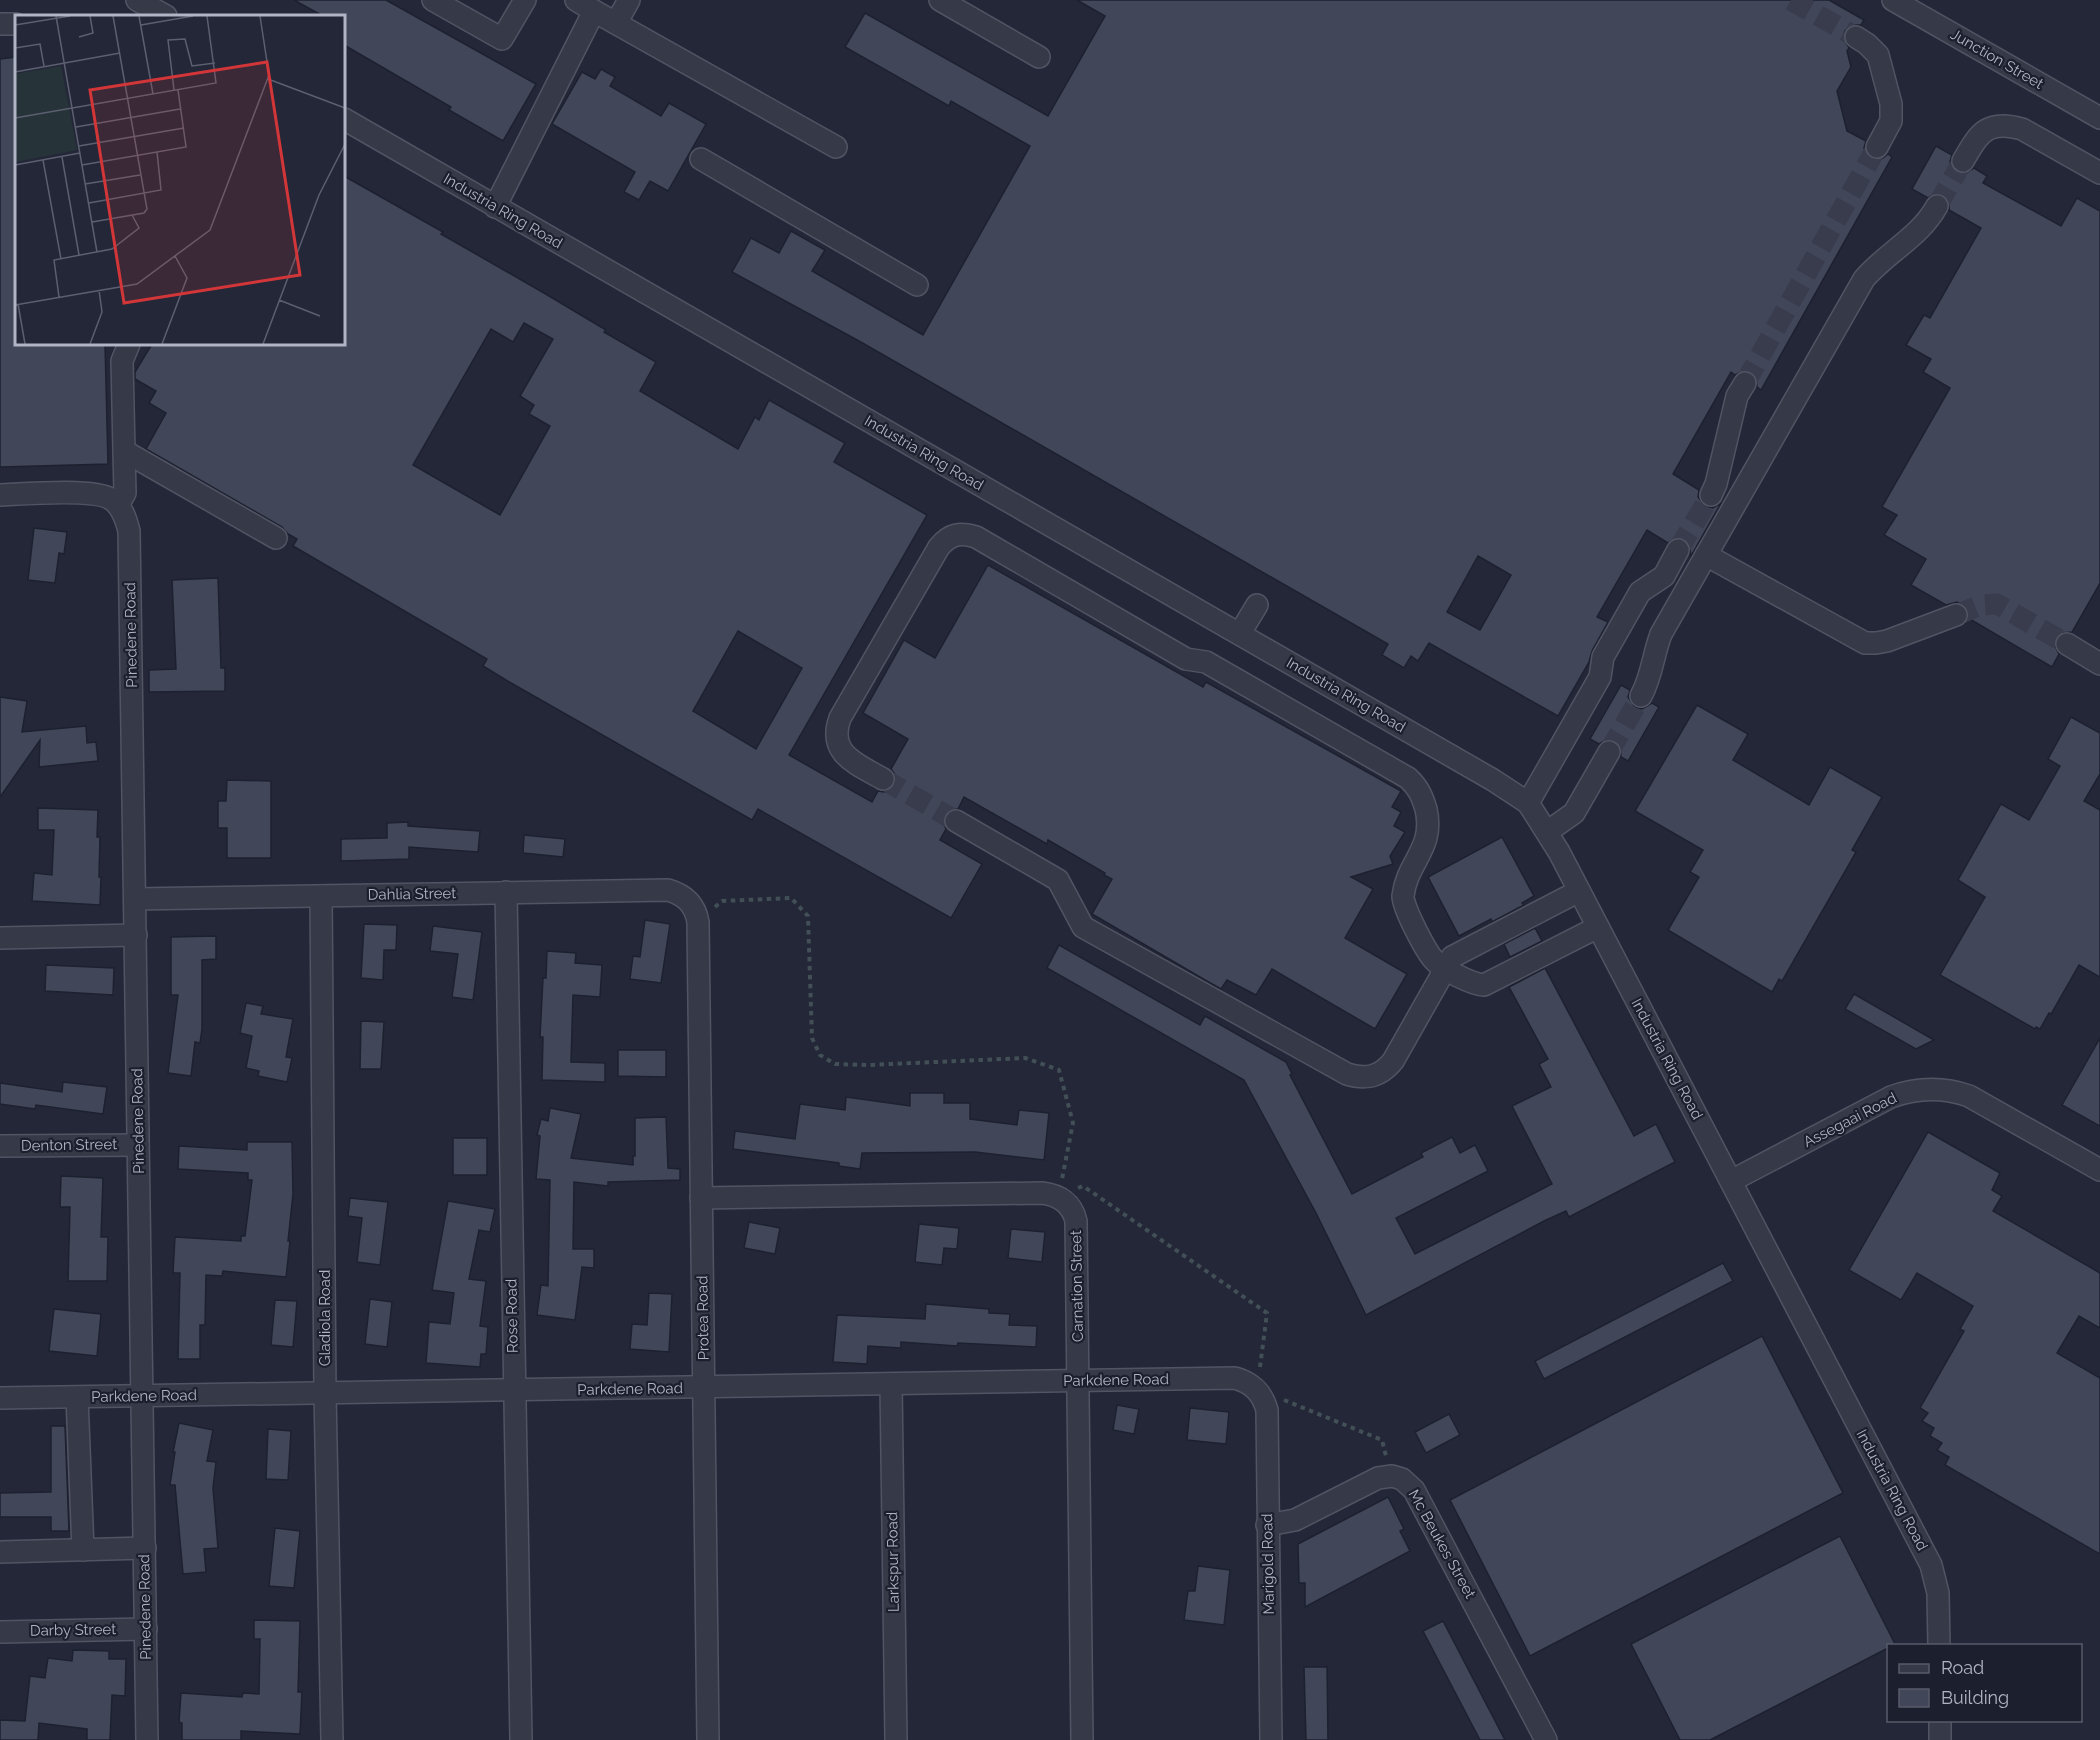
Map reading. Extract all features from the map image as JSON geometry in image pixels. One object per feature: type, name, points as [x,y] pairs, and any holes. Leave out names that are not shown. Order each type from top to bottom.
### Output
[{"type":"street","points":[[137,0],[166,10]]},
{"type":"street","points":[[433,0],[502,39],[525,0]]},
{"type":"street","points":[[576,0],[836,147]]},
{"type":"street","points":[[616,23],[629,0]]},
{"type":"street","points":[[940,0],[1039,57]]},
{"type":"street","name":"Junction Street","points":[[1893,0],[2100,118]]},
{"type":"street","points":[[495,207],[594,11]]},
{"type":"street","points":[[1856,37],[1868,44],[1878,55],[1891,104],[1891,121],[1877,147]]},
{"type":"street","name":"Industria Ring Road","points":[[345,120],[1240,633],[1493,780],[1528,803],[1547,832],[1579,891],[1931,1565],[1938,1593],[1939,1644]]},
{"type":"street","points":[[1963,161],[1982,131],[1991,127],[2011,126],[2022,129],[2100,173]]},
{"type":"street","points":[[700,159],[917,285]]},
{"type":"street","points":[[1641,696],[1652,672],[1655,649],[1661,634],[1864,279],[1874,267],[1919,231],[1930,219],[1937,206]]},
{"type":"street","points":[[0,495],[87,494],[104,496],[117,505],[125,493],[122,361],[129,345]]},
{"type":"street","points":[[1711,495],[1716,484],[1737,396],[1745,383]]},
{"type":"street","points":[[124,451],[276,538]]},
{"type":"street","name":"Pinedene Road","points":[[117,505],[126,520],[129,531],[147,1740]]},
{"type":"street","points":[[883,779],[849,759],[841,750],[836,734],[840,718],[939,547],[951,536],[963,534],[976,537],[1186,659],[1206,662],[1414,783],[1423,799],[1429,828],[1406,884],[1403,903],[1433,960],[1445,968],[1473,983],[1484,985],[1598,927]]},
{"type":"street","points":[[1528,803],[1600,677],[1603,657],[1640,592],[1664,576],[1678,550]]},
{"type":"street","points":[[1706,555],[1865,643],[1876,644],[1887,641],[1956,615]]},
{"type":"street","points":[[1240,633],[1257,605]]},
{"type":"street","points":[[2067,644],[2100,664]]},
{"type":"street","points":[[1547,832],[1574,813],[1609,752]]},
{"type":"street","points":[[956,821],[1058,880],[1083,927],[1347,1074],[1358,1077],[1377,1075],[1386,1070],[1452,957],[1579,891]]},
{"type":"street","name":"Dahlia Street","points":[[135,899],[668,890],[686,898]]},
{"type":"street","name":"Rose Road","points":[[506,892],[513,1390],[521,1740]]},
{"type":"street","name":"Gladiola Road","points":[[321,896],[332,1740]]},
{"type":"street","name":"Protea Road","points":[[686,898],[696,913],[698,922],[708,1740]]},
{"type":"street","points":[[0,938],[136,935]]},
{"type":"street","name":"Assegaai Road","points":[[1731,1181],[1891,1097],[1910,1091],[1931,1090],[1953,1091],[1969,1096],[2100,1170]]},
{"type":"street","name":"Denton Street","points":[[0,1146],[138,1145]]},
{"type":"street","points":[[701,1198],[1041,1193],[1058,1197]]},
{"type":"street","name":"Carnation Street","points":[[1058,1197],[1072,1210],[1076,1221],[1082,1740]]},
{"type":"street","name":"Parkdene Road","points":[[0,1398],[1235,1378],[1244,1380],[1257,1389]]},
{"type":"street","name":"Larkspur Road","points":[[891,1384],[896,1740]]},
{"type":"street","name":"Marigold Road","points":[[1257,1389],[1267,1410],[1271,1740]]},
{"type":"street","points":[[77,1397],[83,1550]]},
{"type":"street","points":[[1268,1526],[1295,1520],[1378,1478],[1392,1476]]},
{"type":"street","name":"Mc Beukes Street","points":[[1392,1476],[1402,1479],[1414,1490],[1546,1740]]},
{"type":"street","points":[[0,1552],[145,1548]]},
{"type":"street","name":"Darby Street","points":[[0,1632],[146,1629]]},
{"type":"street","points":[[1940,1722],[1940,1740]]},
{"type":"path","points":[[698,922],[722,901],[790,898],[808,916],[812,1038],[820,1055],[836,1064],[869,1065],[1025,1058],[1059,1070],[1073,1123],[1058,1197]]},
{"type":"path","points":[[1058,1197],[1083,1186],[1267,1313],[1257,1389],[1382,1440],[1392,1476]]},
{"type":"building","points":[[294,0],[386,0],[536,84],[503,141],[449,110],[451,107],[345,46],[345,15],[321,15]]},
{"type":"building","points":[[1077,0],[1829,0],[1864,20],[1861,25],[1851,25],[1845,31],[1843,37],[1849,48],[1847,51],[1851,67],[1837,91],[1847,131],[1866,141],[1864,148],[1867,154],[1877,160],[1888,154],[1892,157],[1761,390],[1757,387],[1756,377],[1751,372],[1745,370],[1735,375],[1731,372],[1673,474],[1699,490],[1698,497],[1705,506],[1713,508],[1721,503],[1691,556],[1689,544],[1685,539],[1677,537],[1668,543],[1647,530],[1597,617],[1608,622],[1592,651],[1589,662],[1558,716],[1429,643],[1418,661],[1411,656],[1404,668],[1382,655],[1388,644],[859,341],[732,272],[751,238],[779,253],[791,231],[825,250],[812,271],[923,335],[1030,146],[951,101],[949,106],[845,47],[865,13],[1048,116],[1105,16]],"holes":[[[1478,556],[1511,575],[1480,630],[1447,612]]]},
{"type":"building","points":[[15,57],[15,345],[105,345],[108,464],[0,467],[0,59]]},
{"type":"building","points":[[601,69],[615,77],[610,86],[661,116],[669,103],[706,124],[668,191],[650,181],[639,200],[624,192],[635,172],[552,124],[582,72],[595,79]]},
{"type":"building","points":[[1936,146],[1952,155],[1950,162],[1956,172],[1964,174],[1974,168],[1987,176],[1983,183],[2061,226],[2077,198],[2100,211],[2100,583],[2072,632],[2061,633],[2056,638],[2054,644],[2059,654],[2052,667],[1968,618],[1968,611],[1964,605],[1957,602],[1946,605],[1911,585],[1926,559],[1884,535],[1897,515],[1882,507],[1950,388],[1923,372],[1931,359],[1906,345],[1924,315],[1930,318],[1981,228],[1949,210],[1949,201],[1943,195],[1937,193],[1928,198],[1912,189]]},
{"type":"building","points":[[345,177],[443,232],[441,234],[544,293],[656,362],[640,391],[738,449],[755,417],[759,420],[769,400],[845,443],[834,462],[927,515],[789,755],[872,802],[878,791],[890,790],[896,779],[891,769],[908,739],[863,713],[904,640],[935,658],[988,565],[1203,687],[1206,682],[1401,791],[1392,807],[1401,812],[1394,826],[1405,832],[1390,856],[1393,864],[1351,877],[1373,889],[1345,938],[1407,974],[1375,1029],[1272,969],[1256,995],[1227,980],[1221,989],[1092,914],[1112,879],[1104,875],[1105,873],[1048,840],[1047,844],[964,797],[958,809],[950,810],[945,814],[943,822],[946,829],[940,840],[982,864],[951,918],[758,809],[752,820],[511,683],[483,666],[487,659],[293,546],[297,539],[282,527],[146,449],[166,413],[149,403],[156,391],[135,379],[135,372],[151,345],[345,345]],"holes":[[[524,323],[553,339],[520,396],[534,405],[529,414],[550,426],[500,515],[413,465],[491,329],[513,342]],[[738,631],[802,668],[756,749],[693,711]]]},
{"type":"building","points":[[34,528],[67,532],[64,554],[59,553],[55,583],[28,580]]},
{"type":"building","points":[[218,578],[221,668],[225,668],[225,691],[149,692],[149,670],[176,669],[172,580]]},
{"type":"building","points":[[1621,685],[1630,690],[1628,697],[1635,707],[1642,709],[1652,703],[1659,707],[1628,761],[1621,757],[1620,746],[1615,741],[1608,739],[1599,744],[1590,739]]},
{"type":"building","points":[[0,697],[27,701],[22,732],[86,726],[87,743],[96,742],[98,761],[39,767],[40,740],[0,797]]},
{"type":"building","points":[[1697,705],[1748,734],[1733,760],[1809,805],[1830,767],[1882,797],[1852,850],[1856,852],[1782,981],[1779,979],[1772,992],[1668,930],[1699,877],[1690,872],[1703,850],[1635,811]]},
{"type":"building","points":[[2071,717],[2100,733],[2100,774],[2084,801],[2100,810],[2100,977],[2079,965],[2051,1014],[2049,1013],[2040,1029],[2036,1027],[2035,1029],[1940,975],[1985,897],[1958,880],[2001,804],[2029,820],[2060,766],[2048,759]]},
{"type":"building","points":[[227,780],[271,781],[271,858],[227,858],[227,828],[218,828],[218,801],[226,801]]},
{"type":"building","points":[[38,808],[98,810],[100,905],[32,901],[34,873],[52,875],[54,830],[38,830]]},
{"type":"building","points":[[408,822],[408,826],[480,831],[478,852],[409,847],[409,859],[341,861],[341,839],[387,838],[387,823]]},
{"type":"building","points":[[524,835],[565,839],[563,857],[523,853]]},
{"type":"building","points":[[1502,837],[1534,896],[1522,903],[1524,905],[1459,936],[1428,877]]},
{"type":"building","points":[[645,920],[670,924],[661,983],[630,979],[633,956],[640,957]]},
{"type":"building","points":[[364,924],[397,925],[396,950],[384,950],[383,980],[361,978]]},
{"type":"building","points":[[433,926],[482,932],[473,1000],[452,997],[458,954],[430,951]]},
{"type":"building","points":[[1535,928],[1542,941],[1510,957],[1504,944]]},
{"type":"building","points":[[216,936],[216,959],[202,960],[202,1029],[200,1043],[195,1042],[191,1076],[168,1073],[178,995],[171,995],[171,937]]},
{"type":"building","points":[[1059,945],[1200,1025],[1205,1016],[1286,1062],[1292,1074],[1290,1075],[1352,1194],[1423,1157],[1421,1153],[1452,1137],[1460,1153],[1475,1145],[1488,1171],[1396,1218],[1415,1254],[1552,1184],[1512,1106],[1551,1087],[1539,1064],[1548,1059],[1509,987],[1545,968],[1634,1136],[1656,1124],[1675,1162],[1569,1217],[1566,1211],[1544,1221],[1366,1315],[1316,1213],[1244,1080],[1047,968]]},
{"type":"building","points":[[547,951],[576,953],[575,963],[602,965],[600,997],[573,995],[571,1062],[605,1063],[605,1082],[542,1080],[543,1037],[540,1037]]},
{"type":"building","points":[[46,965],[114,968],[113,995],[45,991]]},
{"type":"building","points":[[1854,994],[1934,1040],[1916,1049],[1845,1009]]},
{"type":"building","points":[[246,1003],[263,1006],[261,1014],[293,1019],[286,1057],[292,1058],[287,1082],[258,1076],[259,1071],[246,1068],[252,1036],[240,1033]]},
{"type":"building","points":[[361,1021],[384,1022],[381,1069],[360,1069]]},
{"type":"building","points":[[2100,1038],[2100,1126],[2062,1105]]},
{"type":"building","points":[[618,1050],[666,1050],[666,1077],[618,1076]]},
{"type":"building","points":[[63,1082],[107,1087],[103,1114],[36,1105],[35,1109],[0,1104],[0,1083],[62,1092]]},
{"type":"building","points":[[910,1093],[944,1093],[944,1103],[970,1103],[970,1119],[1017,1125],[1019,1110],[1049,1113],[1044,1160],[975,1152],[862,1153],[860,1169],[839,1166],[839,1163],[733,1149],[735,1131],[795,1139],[800,1104],[845,1110],[846,1097],[910,1106]]},
{"type":"building","points":[[550,1108],[581,1114],[571,1158],[633,1165],[635,1118],[666,1117],[668,1168],[680,1169],[680,1180],[608,1182],[608,1186],[574,1182],[573,1249],[594,1249],[594,1268],[582,1267],[575,1320],[537,1315],[541,1285],[548,1286],[550,1180],[536,1179],[540,1136],[537,1135],[541,1119],[548,1121]]},
{"type":"building","points":[[1928,1132],[2000,1173],[1992,1190],[2002,1196],[1993,1211],[2100,1273],[2100,1328],[2079,1316],[2057,1353],[2100,1378],[2100,1554],[1945,1465],[1949,1457],[1937,1450],[1942,1443],[1930,1436],[1934,1428],[1922,1421],[1928,1413],[1920,1408],[1964,1331],[1960,1329],[1973,1306],[1917,1273],[1901,1300],[1849,1270]]},
{"type":"building","points":[[453,1138],[487,1138],[487,1175],[453,1175]]},
{"type":"building","points":[[247,1142],[292,1142],[293,1194],[286,1277],[223,1271],[222,1276],[206,1275],[205,1325],[200,1325],[200,1359],[178,1359],[180,1273],[173,1273],[175,1237],[241,1241],[241,1236],[245,1236],[252,1180],[248,1180],[248,1173],[178,1169],[179,1146],[247,1150]]},
{"type":"building","points":[[61,1176],[103,1178],[101,1237],[108,1237],[107,1281],[68,1281],[70,1207],[60,1207]]},
{"type":"building","points":[[350,1198],[388,1202],[380,1265],[357,1262],[362,1218],[348,1216]]},
{"type":"building","points":[[448,1201],[495,1209],[490,1232],[479,1230],[469,1279],[486,1281],[480,1326],[488,1327],[486,1354],[481,1354],[480,1367],[426,1363],[429,1322],[450,1324],[454,1293],[432,1290]]},
{"type":"building","points":[[749,1222],[780,1228],[775,1254],[744,1248]]},
{"type":"building","points":[[919,1224],[959,1228],[957,1249],[944,1248],[942,1265],[915,1262]]},
{"type":"building","points":[[1011,1229],[1045,1232],[1042,1262],[1008,1258]]},
{"type":"building","points":[[1723,1263],[1733,1281],[1544,1379],[1535,1361]]},
{"type":"building","points":[[649,1293],[672,1294],[669,1352],[630,1349],[632,1324],[647,1325]]},
{"type":"building","points":[[370,1299],[392,1302],[387,1347],[365,1344]]},
{"type":"building","points":[[275,1300],[297,1301],[293,1347],[271,1345]]},
{"type":"building","points":[[926,1304],[989,1309],[989,1313],[1010,1314],[1009,1325],[1037,1326],[1036,1347],[958,1343],[957,1346],[901,1342],[901,1348],[868,1346],[867,1364],[833,1362],[837,1315],[925,1319]]},
{"type":"building","points":[[54,1309],[101,1314],[97,1356],[49,1351]]},
{"type":"building","points":[[1762,1336],[1843,1493],[1530,1656],[1450,1500]]},
{"type":"building","points":[[1117,1405],[1139,1409],[1134,1434],[1113,1430]]},
{"type":"building","points":[[1190,1408],[1229,1412],[1226,1444],[1187,1440]]},
{"type":"building","points":[[1449,1414],[1460,1435],[1426,1453],[1415,1432]]},
{"type":"building","points":[[179,1423],[213,1430],[207,1461],[216,1462],[213,1488],[218,1548],[204,1549],[206,1572],[183,1574],[175,1485],[170,1485]]},
{"type":"building","points":[[51,1426],[65,1426],[69,1531],[51,1531],[51,1517],[0,1517],[0,1493],[51,1492]]},
{"type":"building","points":[[268,1429],[291,1431],[288,1480],[266,1479]]},
{"type":"building","points":[[1388,1497],[1404,1529],[1400,1531],[1410,1551],[1305,1607],[1305,1583],[1299,1583],[1298,1544]]},
{"type":"building","points":[[275,1528],[300,1531],[294,1588],[269,1586]]},
{"type":"building","points":[[1840,1536],[1895,1644],[1887,1644],[1887,1649],[1710,1740],[1680,1740],[1631,1644]]},
{"type":"building","points":[[1198,1566],[1230,1570],[1224,1625],[1184,1620],[1188,1591],[1195,1591]]},
{"type":"building","points":[[254,1620],[300,1621],[298,1692],[302,1692],[300,1734],[241,1731],[241,1740],[182,1740],[182,1723],[179,1722],[181,1693],[242,1697],[243,1693],[259,1694],[260,1639],[254,1639]]},
{"type":"building","points":[[1443,1621],[1505,1740],[1480,1740],[1423,1631]]},
{"type":"building","points":[[73,1650],[109,1651],[109,1659],[126,1659],[125,1696],[112,1695],[110,1740],[87,1740],[87,1729],[39,1723],[38,1740],[0,1740],[0,1720],[25,1721],[30,1676],[45,1678],[48,1658],[72,1661]]},
{"type":"building","points":[[1304,1667],[1327,1667],[1328,1740],[1306,1740]]},
{"type":"tunnel","points":[[1791,0],[1856,37]]},
{"type":"tunnel","points":[[1745,383],[1877,147]]},
{"type":"tunnel","points":[[1937,206],[1963,161]]},
{"type":"tunnel","points":[[1678,550],[1711,495]]},
{"type":"tunnel","points":[[1956,615],[1981,605],[1997,604],[2067,644]]},
{"type":"tunnel","points":[[1609,752],[1641,696]]},
{"type":"tunnel","points":[[883,779],[956,821]]}]
